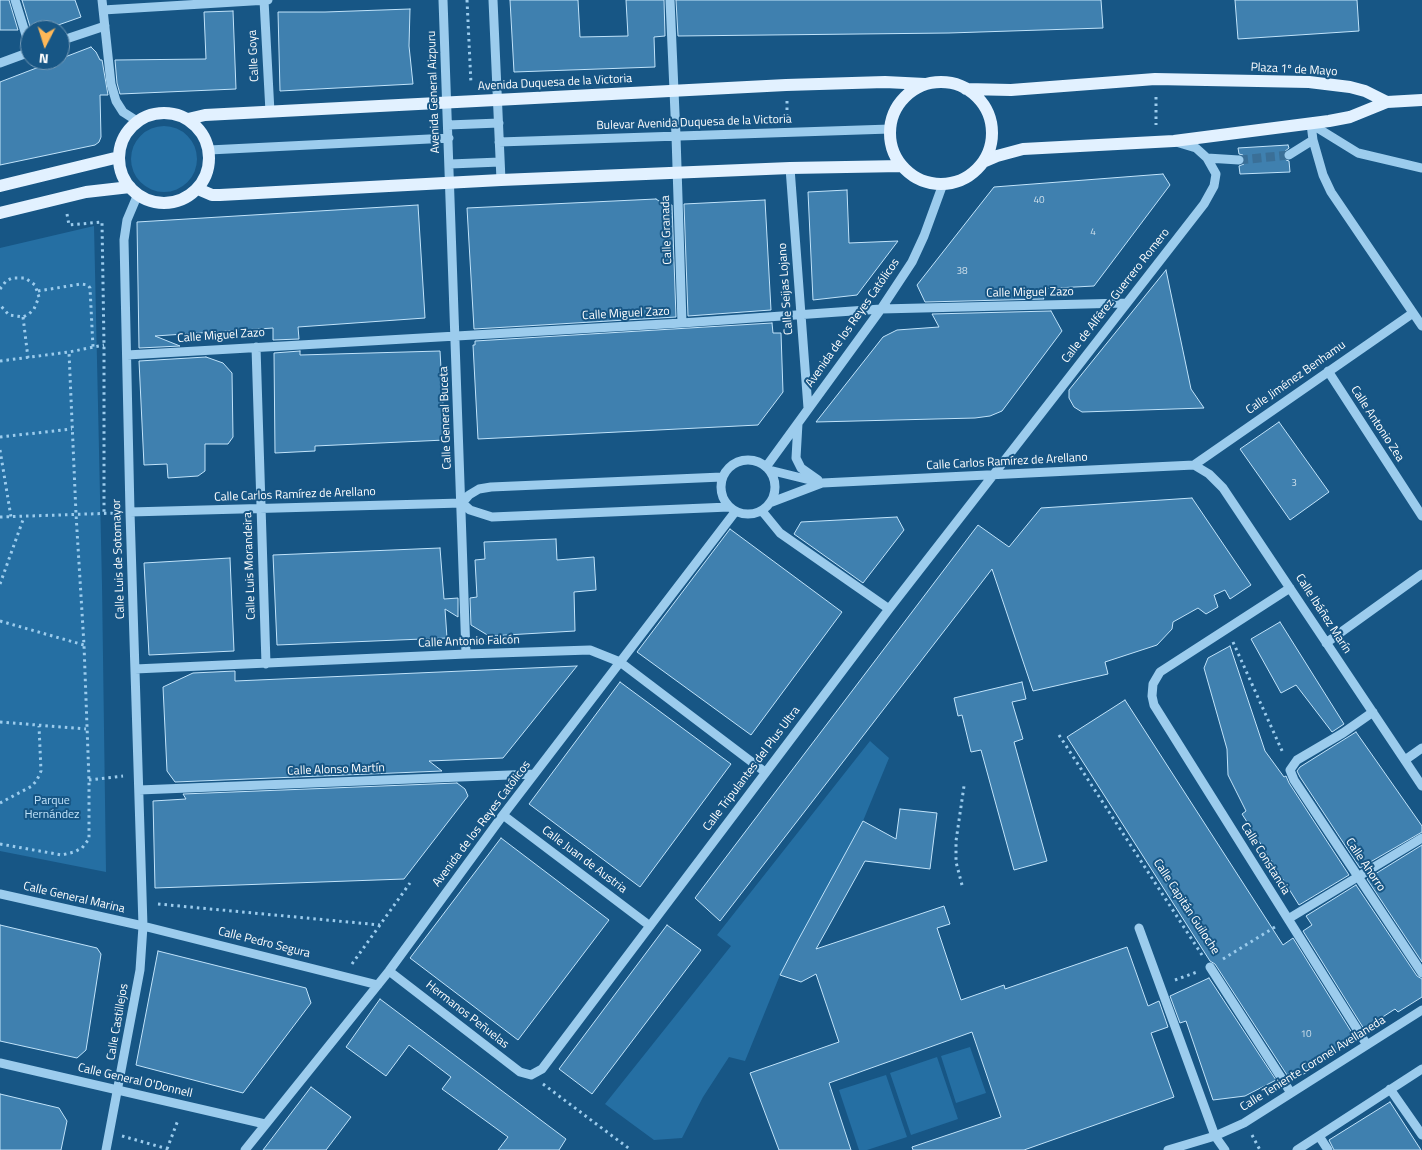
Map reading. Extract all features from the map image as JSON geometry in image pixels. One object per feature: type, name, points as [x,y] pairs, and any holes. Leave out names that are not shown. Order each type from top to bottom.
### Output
[{"type":"main road","name":"Plaza 1º de Mayo","points":[[966,88],[1011,90],[1155,79],[1309,82],[1366,91],[1387,102]]},
{"type":"main road","name":"Avenida Duquesa de la Victoria","points":[[188,119],[205,115],[674,91],[865,82],[925,84]]},
{"type":"main road","points":[[953,83],[966,88],[979,99],[988,114],[992,130],[990,147],[983,162],[972,173],[958,181],[943,184],[927,182],[913,176],[902,166],[895,155],[891,142],[890,129],[893,115],[900,102],[911,92],[925,84],[953,83]]},
{"type":"main road","points":[[983,162],[1022,149],[1174,141],[1311,124],[1350,116],[1387,102],[1422,100]]},
{"type":"main road","points":[[177,114],[188,119],[205,138],[209,150],[210,164],[206,178],[198,189],[188,197],[175,202],[162,203],[150,200],[134,191],[124,178],[119,157],[121,144],[127,131],[149,115],[177,114]]},
{"type":"main road","points":[[0,186],[119,157]]},
{"type":"main road","points":[[198,189],[220,195],[678,172],[902,166]]},
{"type":"main road","points":[[0,213],[86,192],[134,191]]},
{"type":"street","points":[[15,0],[21,20]]},
{"type":"street","points":[[102,0],[112,84],[116,101],[123,112],[137,122]]},
{"type":"street","name":"Calle Goya","points":[[264,0],[270,112]]},
{"type":"street","points":[[103,10],[268,0]]},
{"type":"street","name":"Avenida General Aizpuru","points":[[443,0],[450,182]]},
{"type":"street","points":[[493,0],[501,180]]},
{"type":"street","name":"Calle Granada","points":[[670,0],[678,172],[682,323]]},
{"type":"street","points":[[70,38],[105,26]]},
{"type":"street","points":[[0,63],[20,56]]},
{"type":"street","points":[[448,125],[499,123]]},
{"type":"street","points":[[1311,124],[1313,140],[1323,175],[1331,192],[1422,326]]},
{"type":"street","points":[[1311,124],[1358,153],[1422,168]]},
{"type":"street","name":"Bulevar Avenida Duquesa de la Victoria","points":[[499,142],[890,129]]},
{"type":"street","points":[[209,150],[449,138]]},
{"type":"street","points":[[1289,155],[1313,140]]},
{"type":"street","points":[[1174,141],[1196,148],[1207,158],[1239,160]]},
{"type":"street","name":"Calle de Alférez Guerrero Romero","points":[[993,475],[1204,204],[1214,186],[1216,174],[1207,158]]},
{"type":"street","points":[[450,164],[500,162]]},
{"type":"street","name":"Calle Seijas Lojano","points":[[790,168],[808,408]]},
{"type":"street","name":"Calle General Buceta","points":[[450,182],[466,654]]},
{"type":"street","name":"Avenida de los Reyes Católicos","points":[[768,468],[798,422],[881,309],[912,262],[924,236],[943,184]]},
{"type":"street","name":"Calle Luis de Sotomayor","points":[[134,191],[124,240],[130,512],[143,926]]},
{"type":"street","name":"Calle Miguel Zazo","points":[[127,355],[682,323],[881,309],[1126,303]]},
{"type":"street","name":"Calle Jiménez Benhamu","points":[[1194,465],[1413,313]]},
{"type":"street","name":"Calle Luis Morandeira","points":[[256,347],[266,664]]},
{"type":"street","name":"Calle Antonio Zea","points":[[1328,371],[1422,516]]},
{"type":"street","points":[[798,422],[796,458],[801,468],[822,483]]},
{"type":"street","points":[[753,460],[768,468],[774,477],[776,486],[772,502],[762,511],[750,515],[732,509],[722,496],[721,483],[726,471],[738,462],[753,460]]},
{"type":"street","name":"Calle Carlos Ramírez de Arellano","points":[[772,502],[822,483],[1194,465]]},
{"type":"street","name":"Calle Ibáñez Marín","points":[[1194,465],[1209,474],[1222,488],[1422,786]]},
{"type":"street","name":"Calle Carlos Ramírez de Arellano","points":[[768,468],[822,483]]},
{"type":"street","name":"Calle Tripulantes del Plus Ultra","points":[[531,1075],[542,1069],[765,772],[993,475]]},
{"type":"street","points":[[462,503],[469,494],[479,489],[491,487],[722,477]]},
{"type":"street","name":"Calle Carlos Ramírez de Arellano","points":[[130,512],[462,503],[470,510],[492,517],[732,509]]},
{"type":"street","name":"Avenida de los Reyes Católicos","points":[[245,1150],[389,971],[732,509]]},
{"type":"street","points":[[762,511],[780,532],[889,609]]},
{"type":"street","points":[[1326,643],[1422,574]]},
{"type":"street","points":[[1227,628],[1290,588]]},
{"type":"street","name":"Calle Constancia","points":[[1227,628],[1160,672],[1153,684],[1152,696],[1154,705],[1367,1045]]},
{"type":"street","name":"Calle Antonio Falcón","points":[[135,669],[590,650],[620,662],[765,772]]},
{"type":"street","points":[[1290,770],[1297,760],[1343,733],[1373,712]]},
{"type":"street","points":[[1405,760],[1422,748]]},
{"type":"street","name":"Calle Ahorro","points":[[1290,770],[1294,780],[1422,973]]},
{"type":"street","name":"Calle Alonso Martín","points":[[139,790],[534,774]]},
{"type":"street","name":"Calle Juan de Austria","points":[[504,815],[650,926]]},
{"type":"street","points":[[1288,920],[1422,838]]},
{"type":"street","name":"Calle General Marina","points":[[0,894],[143,926]]},
{"type":"street","name":"Calle Pedro Segura","points":[[143,926],[378,985]]},
{"type":"street","name":"Calle Castillejos","points":[[106,1150],[140,970],[143,926]]},
{"type":"street","points":[[1139,928],[1215,1136],[1225,1150]]},
{"type":"street","name":"Calle Capitán Guiloche","points":[[1210,967],[1291,1093]]},
{"type":"street","name":"Hermanos Peñuelas","points":[[389,971],[520,1072],[531,1075]]},
{"type":"street","name":"Calle Teniente Coronel Avellaneda","points":[[1168,1150],[1215,1136],[1244,1123],[1422,1010]]},
{"type":"street","name":"Calle General O'Donnell","points":[[0,1063],[265,1124]]},
{"type":"street","points":[[1297,1150],[1422,1069]]},
{"type":"street","points":[[1390,1089],[1422,1135]]},
{"type":"street","points":[[1319,1136],[1328,1150]]},
{"type":"path","points":[[467,0],[472,101]]},
{"type":"path","points":[[64,198],[69,226],[102,222],[104,513]]},
{"type":"path","points":[[0,289],[6,280],[18,277],[30,280],[38,291],[37,303],[29,314],[22,316],[9,315],[0,305]]},
{"type":"path","points":[[38,291],[80,284],[88,285],[90,288],[93,347]]},
{"type":"path","points":[[22,316],[28,358]]},
{"type":"path","points":[[0,361],[69,352],[104,345]]},
{"type":"path","points":[[0,844],[54,855],[74,852],[82,848],[89,839],[89,780],[84,646],[69,352]]},
{"type":"path","points":[[0,437],[72,429]]},
{"type":"path","points":[[0,450],[11,517]]},
{"type":"path","points":[[0,518],[130,512]]},
{"type":"path","points":[[0,584],[24,516]]},
{"type":"path","points":[[0,621],[84,646]]},
{"type":"path","points":[[1227,628],[1290,770]]},
{"type":"path","points":[[0,722],[86,728]]},
{"type":"path","points":[[0,803],[32,786],[37,780],[41,771],[38,726]]},
{"type":"path","name":"Calle Capitán Guiloche","points":[[1059,735],[1210,967]]},
{"type":"path","points":[[89,780],[131,774]]},
{"type":"path","points":[[962,885],[956,862],[956,841],[964,786]]},
{"type":"path","points":[[344,976],[410,883]]},
{"type":"path","points":[[158,904],[380,925]]},
{"type":"path","points":[[1173,981],[1210,967],[1288,920]]},
{"type":"path","points":[[531,1075],[630,1150]]},
{"type":"path","points":[[109,1132],[167,1149],[183,1105]]},
{"type":"green space","points":[[164,126],[176,129],[187,136],[194,147],[197,159],[194,171],[187,182],[176,189],[164,192],[152,189],[141,182],[134,171],[131,159],[134,147],[141,136],[152,129]]},
{"type":"green space","name":"Parque Hernández","points":[[94,226],[106,872],[0,851],[0,248]]},
{"type":"green space","points":[[870,741],[889,758],[863,821],[780,975],[745,1061],[729,1057],[703,1097],[682,1138],[654,1140],[605,1104],[731,946],[717,935]]},
{"type":"green space","points":[[970,1047],[986,1093],[956,1103],[941,1056]]},
{"type":"green space","points":[[937,1057],[958,1119],[911,1135],[890,1073]]},
{"type":"green space","points":[[886,1075],[907,1137],[867,1150],[859,1150],[839,1090]]},
{"type":"building","points":[[0,0],[9,0],[18,30],[0,30]]},
{"type":"building","points":[[22,0],[75,0],[81,17],[70,21],[28,20]]},
{"type":"building","points":[[510,0],[578,0],[580,37],[628,36],[626,0],[664,0],[665,36],[654,37],[655,67],[514,72]]},
{"type":"building","points":[[676,0],[1101,0],[1103,28],[949,33],[678,36]]},
{"type":"building","points":[[1235,0],[1357,0],[1359,31],[1238,39]]},
{"type":"building","points":[[410,9],[409,46],[413,84],[280,91],[278,12]]},
{"type":"building","points":[[233,11],[236,89],[120,94],[115,60],[206,59],[204,12]]},
{"type":"building","points":[[91,47],[100,60],[102,60],[108,95],[100,95],[101,137],[99,142],[95,145],[0,165],[0,82],[31,70],[70,70],[70,55]]},
{"type":"building","points":[[1288,145],[1289,148],[1284,152],[1283,156],[1289,161],[1290,172],[1240,174],[1239,166],[1244,164],[1245,160],[1243,155],[1239,154],[1238,148]]},
{"type":"building","points":[[1163,174],[1170,185],[1094,286],[1038,289],[1044,299],[925,302],[917,285],[994,187]]},
{"type":"building","points":[[847,190],[849,243],[898,241],[857,295],[813,300],[808,192]]},
{"type":"building","points":[[656,199],[665,205],[672,205],[676,317],[474,329],[467,208]]},
{"type":"building","points":[[765,200],[771,310],[688,316],[684,204]]},
{"type":"building","points":[[418,205],[425,318],[298,327],[299,339],[273,340],[273,328],[155,336],[180,346],[139,348],[137,222]]},
{"type":"building","points":[[1166,270],[1191,389],[1204,408],[1082,412],[1074,407],[1069,398],[1069,390]]},
{"type":"building","points":[[1051,311],[1062,331],[1002,411],[990,416],[975,418],[816,422],[883,337],[897,330],[939,327],[932,314]]},
{"type":"building","points":[[772,323],[773,333],[781,333],[783,392],[758,425],[478,439],[473,345],[475,345],[475,341]]},
{"type":"building","points":[[300,351],[300,355],[440,351],[445,440],[315,446],[315,451],[275,453],[274,353]]},
{"type":"building","points":[[206,357],[223,363],[232,373],[233,437],[228,444],[205,444],[205,471],[198,476],[168,478],[167,464],[144,465],[139,361]]},
{"type":"building","points":[[1279,422],[1329,492],[1290,520],[1240,449]]},
{"type":"building","points":[[1192,498],[1251,585],[1230,599],[1225,590],[1214,595],[1218,607],[1206,614],[1198,608],[1173,622],[1172,629],[1157,645],[1105,662],[1108,674],[1033,691],[992,569],[720,921],[695,898],[978,525],[1009,547],[1041,508]]},
{"type":"building","points":[[897,517],[904,530],[863,583],[794,534],[801,522]]},
{"type":"building","points":[[730,529],[842,612],[751,735],[637,652]]},
{"type":"building","points":[[556,539],[557,560],[594,557],[596,590],[574,592],[575,631],[489,636],[471,625],[470,598],[477,597],[475,560],[485,559],[484,542]]},
{"type":"building","points":[[440,548],[444,599],[458,598],[458,617],[445,609],[447,638],[277,645],[273,555]]},
{"type":"building","points":[[230,558],[234,651],[149,655],[144,563]]},
{"type":"building","points":[[1280,622],[1344,724],[1332,732],[1296,685],[1281,693],[1251,639]]},
{"type":"building","points":[[1230,646],[1265,751],[1284,777],[1286,776],[1349,875],[1299,905],[1242,814],[1246,811],[1228,775],[1227,749],[1204,668],[1208,658]]},
{"type":"building","points":[[577,666],[503,758],[429,761],[442,771],[175,782],[167,771],[163,687],[193,673],[235,671],[235,681]]},
{"type":"building","points":[[620,682],[731,764],[640,887],[529,804]]},
{"type":"building","points":[[1022,682],[1026,699],[1012,702],[1023,739],[1014,742],[1047,861],[1014,870],[981,750],[971,752],[962,715],[958,716],[954,698]]},
{"type":"building","points":[[1125,700],[1283,945],[1293,938],[1354,1036],[1346,1041],[1348,1044],[1298,1078],[1293,1071],[1287,1075],[1215,964],[1210,961],[1067,737]]},
{"type":"building","points":[[1356,732],[1422,826],[1422,832],[1360,868],[1297,771],[1300,767]]},
{"type":"building","points":[[457,783],[465,789],[468,796],[404,879],[155,888],[153,801],[186,799],[183,794]]},
{"type":"building","points":[[900,809],[937,813],[930,869],[865,861],[816,949],[944,906],[950,924],[937,928],[961,1000],[1004,985],[1005,989],[1127,947],[1148,1006],[1159,1001],[1168,1027],[1151,1033],[1174,1097],[1024,1150],[913,1150],[912,1147],[1001,1117],[972,1032],[829,1083],[851,1150],[779,1150],[750,1073],[839,1042],[816,974],[801,982],[780,975],[863,821],[896,839]]},
{"type":"building","points":[[501,838],[609,920],[518,1040],[410,958]]},
{"type":"building","points":[[1422,845],[1422,962],[1367,879]]},
{"type":"building","points":[[1356,885],[1417,976],[1422,979],[1422,997],[1398,1012],[1395,1009],[1364,1029],[1303,931],[1312,925],[1306,916]]},
{"type":"building","points":[[0,925],[97,948],[101,954],[86,1050],[77,1058],[0,1041]]},
{"type":"building","points":[[667,925],[701,950],[592,1094],[559,1069]]},
{"type":"building","points":[[158,951],[306,988],[311,1003],[243,1093],[136,1065]]},
{"type":"building","points":[[1209,978],[1276,1080],[1245,1096],[1213,1100],[1186,1021],[1180,1023],[1170,996]]},
{"type":"building","points":[[380,999],[566,1139],[559,1150],[498,1150],[508,1137],[442,1089],[451,1077],[409,1045],[386,1076],[346,1047]]},
{"type":"building","points":[[311,1087],[351,1117],[326,1150],[263,1150]]},
{"type":"building","points":[[0,1094],[59,1108],[67,1121],[61,1150],[0,1150]]},
{"type":"building","points":[[1390,1102],[1421,1150],[1334,1150],[1329,1140]]},
{"type":"tunnel","points":[[1239,160],[1289,155]]}]
